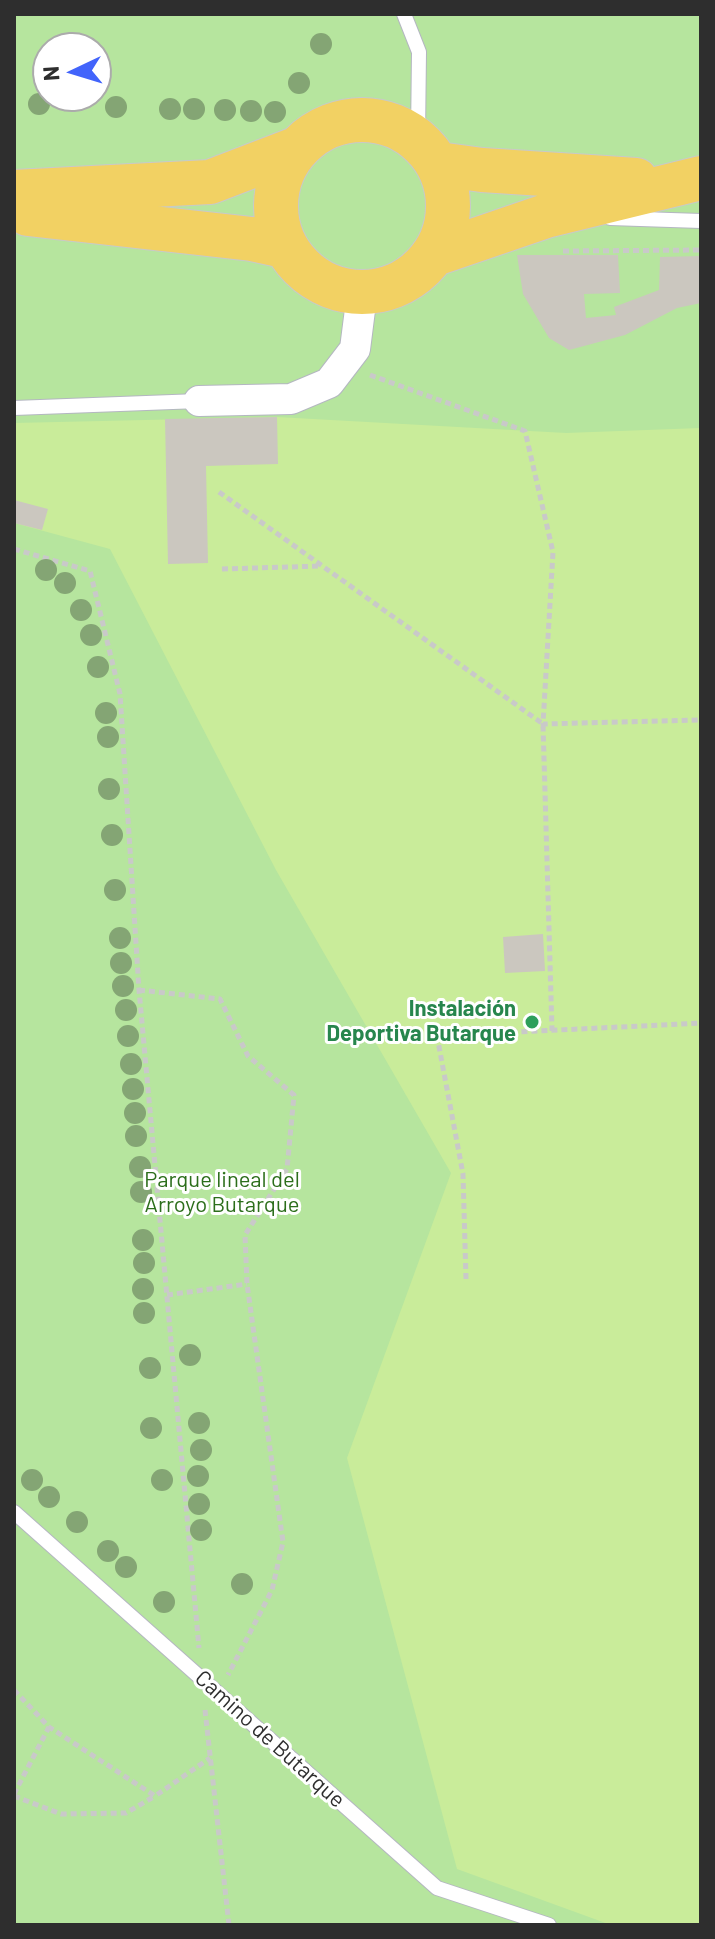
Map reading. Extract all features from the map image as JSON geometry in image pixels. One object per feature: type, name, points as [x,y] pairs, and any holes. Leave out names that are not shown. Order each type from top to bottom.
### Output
[{"type":"main road","points":[[428,150],[447,198],[447,225],[435,254],[422,270],[396,285],[362,294],[332,287],[306,273],[284,246],[276,214],[279,178],[296,149],[309,137],[344,121],[382,121],[428,150],[482,170],[690,180]]},
{"type":"main road","points":[[14,192],[210,182],[296,149]]},
{"type":"main road","points":[[435,254],[550,233],[690,180]]},
{"type":"main road","points":[[14,213],[160,228],[284,246]]},
{"type":"street","points":[[199,401],[291,399],[329,383],[355,349],[362,294]]},
{"type":"lane","points":[[404,14],[419,52],[428,150]]},
{"type":"lane","points":[[550,233],[701,221]]},
{"type":"lane","points":[[14,408],[199,401]]},
{"type":"lane","name":"Camino de Butarque","points":[[14,1512],[437,1888],[549,1925]]},
{"type":"path","points":[[550,233],[701,250]]},
{"type":"path","points":[[343,365],[525,431],[553,552],[543,724],[552,1031]]},
{"type":"path","points":[[219,492],[543,724],[701,720]]},
{"type":"path","points":[[14,549],[90,571],[120,694],[139,990],[202,1679],[229,1925]]},
{"type":"path","points":[[222,569],[322,566]]},
{"type":"path","points":[[139,990],[220,999],[248,1056],[294,1095],[287,1169],[245,1235],[247,1284],[283,1542],[272,1590],[219,1694]]},
{"type":"path","points":[[466,1279],[463,1174],[437,1036],[701,1023]]},
{"type":"path","points":[[167,1295],[247,1284]]},
{"type":"path","points":[[14,1690],[49,1727],[155,1796]]},
{"type":"path","points":[[49,1727],[14,1795],[61,1814],[126,1813],[210,1758]]},
{"type":"green space","name":"Parque lineal del Arroyo Butarque","points":[[14,14],[701,14],[701,1925],[14,1925]]},
{"type":"green space","name":"Instalación Deportiva Butarque","points":[[277,417],[566,433],[701,428],[701,1925],[611,1925],[457,1869],[347,1458],[451,1173],[276,870],[110,549],[14,523],[14,423]]},
{"type":"building","points":[[517,255],[618,255],[620,293],[584,294],[586,318],[616,315],[614,307],[659,290],[660,257],[701,256],[701,303],[677,308],[625,335],[569,350],[549,338],[523,294]]},
{"type":"building","points":[[277,417],[278,464],[206,466],[208,563],[168,564],[165,419]]},
{"type":"building","points":[[14,500],[48,509],[42,530],[14,523]]},
{"type":"building","points":[[543,934],[545,971],[505,973],[503,937]]},
{"type":"place","name":"Instalación Deportiva Butarque","points":[[532,1022]]}]
